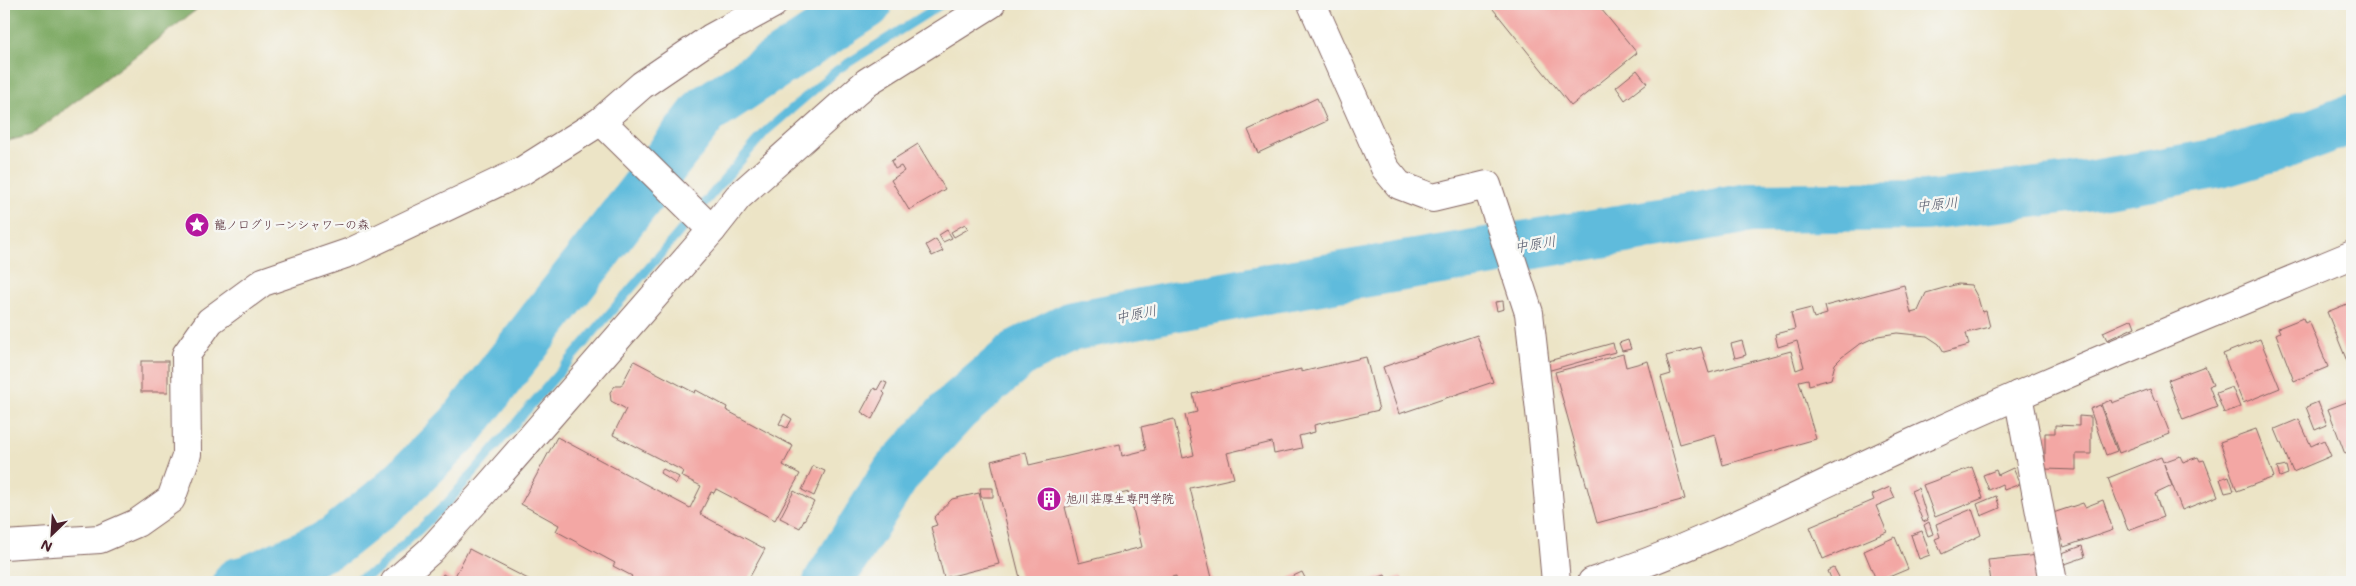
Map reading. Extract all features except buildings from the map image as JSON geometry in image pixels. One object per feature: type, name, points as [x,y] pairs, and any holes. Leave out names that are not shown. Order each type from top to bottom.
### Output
[{"type":"street","points":[[4,546],[100,539],[137,523],[171,499],[187,454],[186,355],[210,321],[263,282],[360,248],[522,171],[605,125],[642,85],[711,38],[773,4]]},
{"type":"street","points":[[395,582],[430,551],[475,501],[707,225],[867,82],[991,4]]},
{"type":"street","points":[[1312,4],[1386,168],[1399,186],[1433,198],[1487,185],[1529,313],[1556,582]]},
{"type":"street","points":[[605,125],[707,225]]},
{"type":"street","points":[[1592,582],[1656,561],[1743,524],[2018,395],[2352,255]]},
{"type":"street","points":[[2018,395],[2053,582]]},
{"type":"green space","points":[[4,4],[204,4],[31,135],[4,142]]},
{"type":"waterway","points":[[238,582],[249,580],[333,542],[393,494],[460,427],[706,110],[867,4]]},
{"type":"waterway","points":[[353,582],[377,570],[448,502],[766,131],[837,70],[942,4]]},
{"type":"waterway","name":"中原川","points":[[828,582],[897,472],[956,408],[1021,352],[1073,326],[1272,288],[1750,208],[1925,206],[2094,185],[2220,163],[2293,141],[2352,119]]},
{"type":"place","name":"龍ノ口グリーンシャワーの森","points":[[197,225]]},
{"type":"place","name":"旭川荘厚生専門学院","points":[[1049,499]]}]
